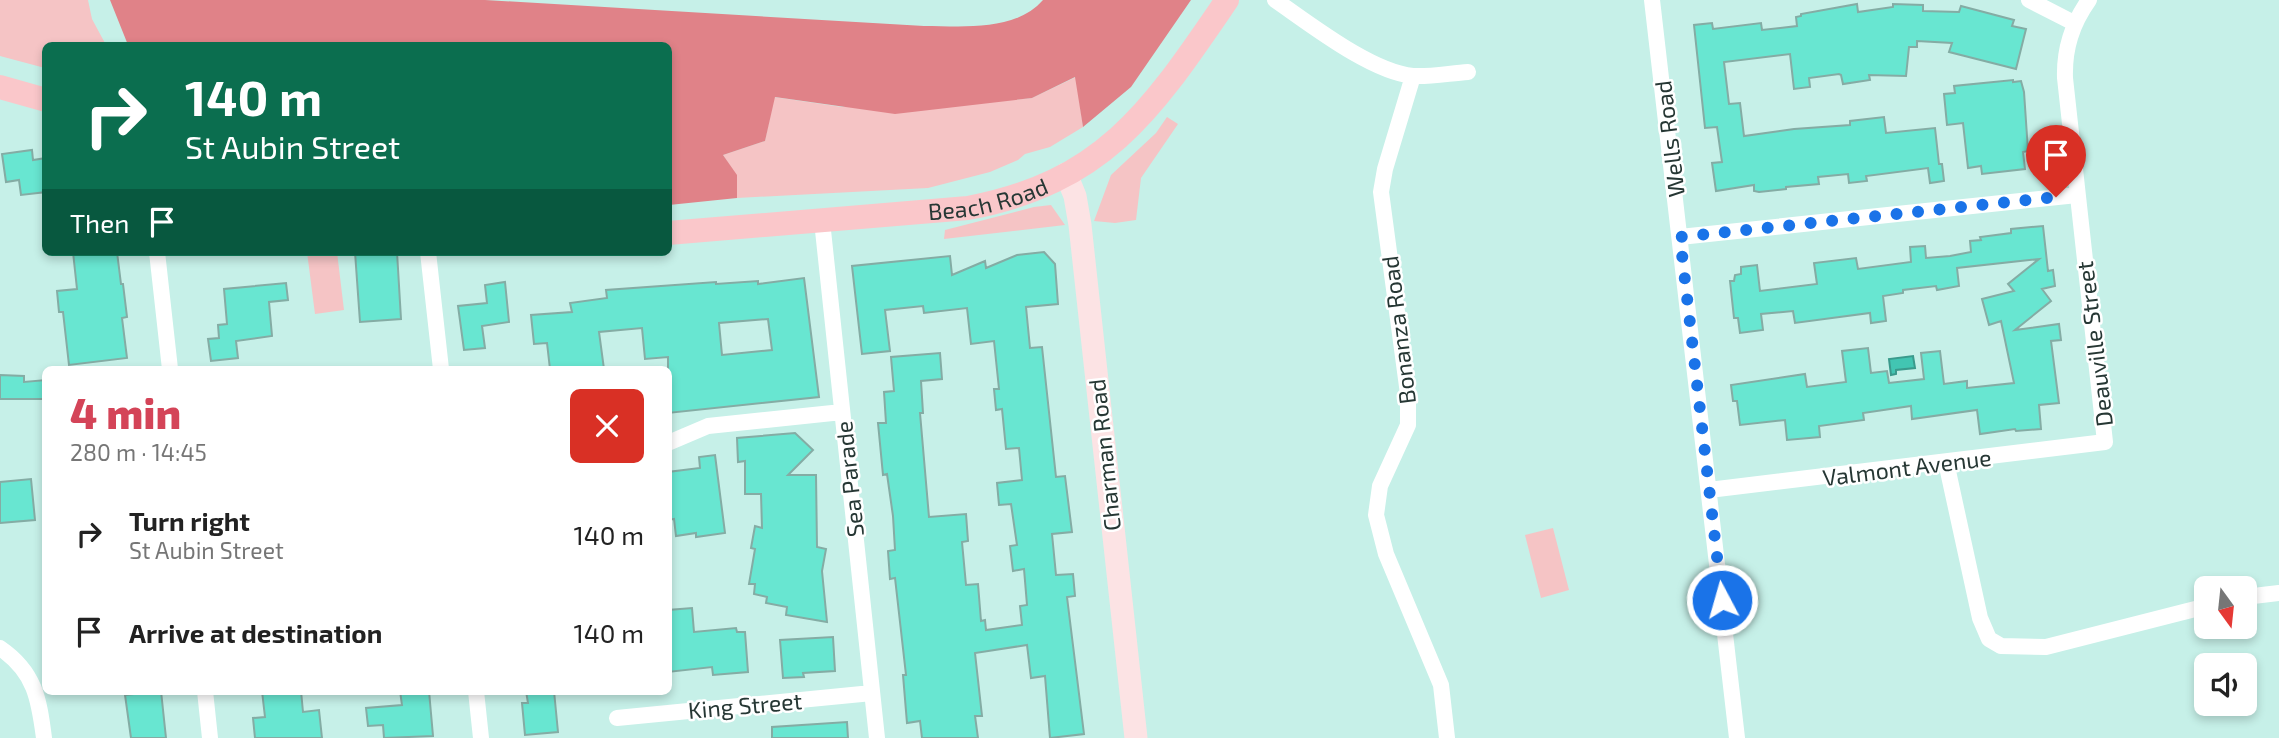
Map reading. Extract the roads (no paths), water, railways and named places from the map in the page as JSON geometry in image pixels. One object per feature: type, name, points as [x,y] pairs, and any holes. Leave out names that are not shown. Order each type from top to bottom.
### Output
[{"type":"main road","name":"Beach Road","points":[[672,233],[968,208],[1016,197],[1066,174],[1098,155],[1138,120],[1173,79],[1227,0]]},
{"type":"main road","points":[[0,87],[42,99]]},
{"type":"main road","name":"Charman Road","points":[[1066,174],[1075,196],[1080,225],[1136,738]]},
{"type":"street","points":[[1275,0],[1353,52],[1382,66],[1413,76],[1468,72]]},
{"type":"street","name":"Wells Road","points":[[1653,0],[1737,738]]},
{"type":"street","points":[[2029,0],[2074,23]]},
{"type":"street","name":"Deauville Street","points":[[2089,0],[2074,23],[2064,64],[2105,443]]},
{"type":"street","name":"Bonanza Road","points":[[1413,76],[1385,169],[1381,192],[1408,394],[1408,425],[1380,486],[1376,516],[1386,554],[1441,685],[1447,738]]},
{"type":"street","points":[[1680,237],[2077,195]]},
{"type":"street","name":"Sea Parade","points":[[822,221],[877,738]]},
{"type":"street","points":[[158,256],[170,366]]},
{"type":"street","points":[[428,256],[441,366]]},
{"type":"street","points":[[672,441],[708,426],[842,412]]},
{"type":"street","name":"Valmont Avenue","points":[[1709,490],[2105,443]]},
{"type":"street","points":[[1946,462],[1980,618],[1989,639],[2001,646],[2046,647],[2194,609]]},
{"type":"street","points":[[2258,595],[2279,593]]},
{"type":"street","points":[[0,648],[15,659],[34,684],[44,738]]},
{"type":"street","name":"King Street","points":[[617,718],[872,693]]},
{"type":"street","points":[[205,695],[210,738]]},
{"type":"street","points":[[476,695],[481,738]]}]
